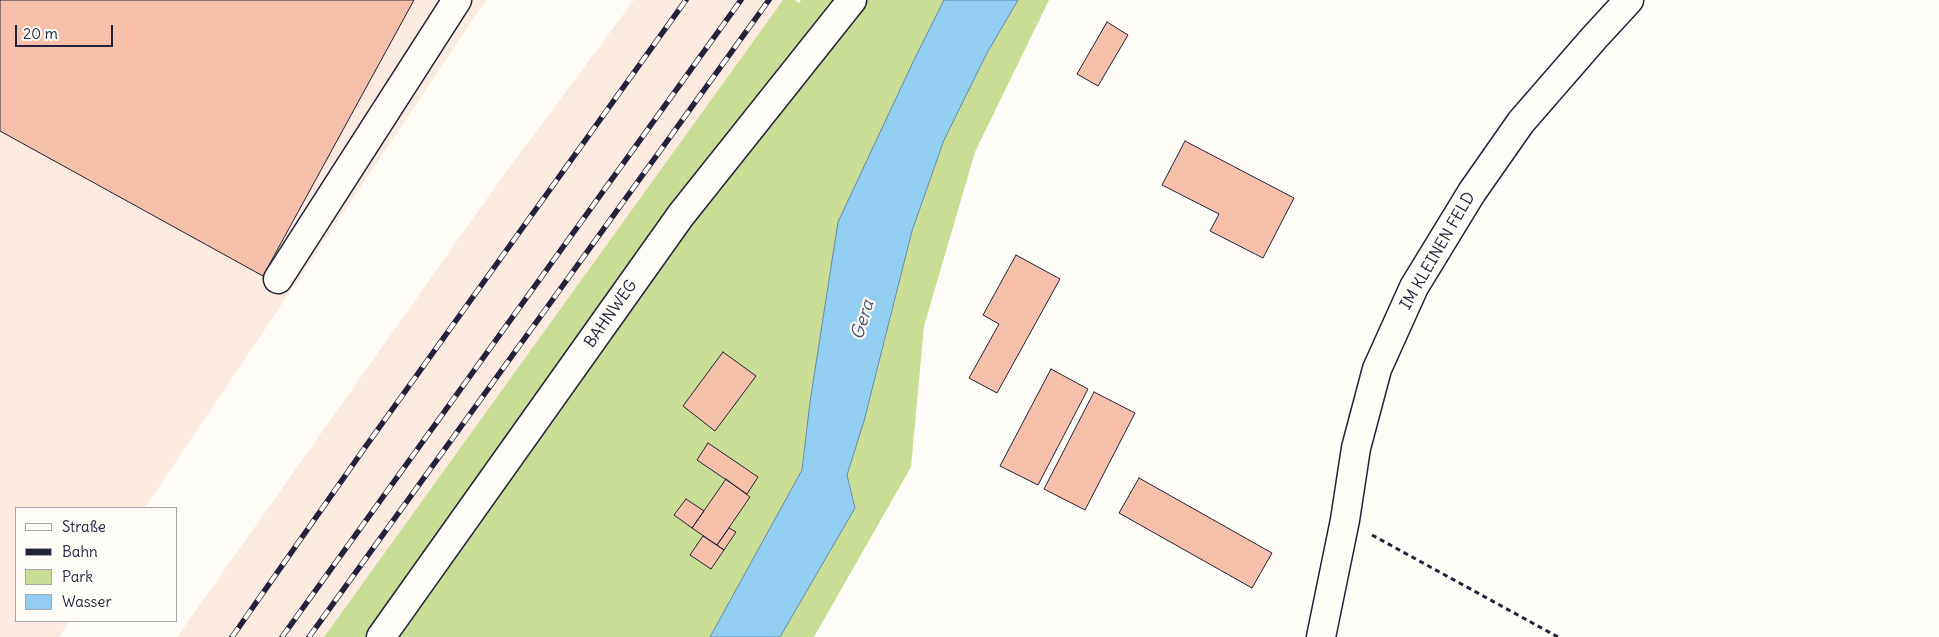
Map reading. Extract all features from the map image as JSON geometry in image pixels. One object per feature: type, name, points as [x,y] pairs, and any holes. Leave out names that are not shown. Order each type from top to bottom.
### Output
[{"type":"street","points":[[278,279],[457,0]]},
{"type":"street","name":"BAHNWEG","points":[[381,637],[681,215],[852,0]]},
{"type":"street","name":"IM KLEINEN FELD","points":[[1322,637],[1345,520],[1356,448],[1377,369],[1414,287],[1472,192],[1521,122],[1629,0]]},
{"type":"path","points":[[1345,520],[1558,637]]},
{"type":"shaded area","points":[[0,0],[486,0],[146,507],[15,507],[15,622],[69,622],[59,637],[0,637]]},
{"type":"shaded area","points":[[634,0],[783,0],[324,637],[177,637],[503,176]]},
{"type":"green space","points":[[783,0],[795,0],[799,3],[801,0],[944,0],[913,62],[810,402],[802,470],[710,637],[324,637]]},
{"type":"green space","points":[[1018,0],[1049,0],[975,152],[924,326],[911,467],[814,637],[780,637],[855,508],[847,475],[864,421],[912,231],[944,140],[987,53]]},
{"type":"water","name":"Gera","points":[[944,0],[1018,0],[987,53],[944,140],[912,231],[864,421],[847,475],[855,508],[780,637],[710,637],[802,470],[810,402],[838,222]]},
{"type":"building","points":[[0,0],[414,0],[263,276],[0,131]]},
{"type":"building","points":[[1107,22],[1128,35],[1098,86],[1077,74]]},
{"type":"building","points":[[1185,141],[1294,198],[1263,258],[1210,231],[1219,214],[1162,185]]},
{"type":"building","points":[[1016,255],[1060,279],[997,393],[969,378],[999,324],[983,315]]},
{"type":"building","points":[[723,352],[756,376],[715,431],[683,406]]},
{"type":"building","points":[[1051,369],[1088,389],[1038,485],[1000,466]]},
{"type":"building","points":[[1094,392],[1135,413],[1085,510],[1044,489]]},
{"type":"building","points":[[708,443],[758,477],[747,494],[697,460]]},
{"type":"building","points":[[1139,478],[1272,553],[1252,588],[1119,513]]},
{"type":"building","points":[[726,479],[750,497],[717,545],[692,528]]},
{"type":"building","points":[[686,499],[704,511],[692,528],[674,515]]},
{"type":"building","points":[[729,528],[736,532],[724,550],[717,545]]},
{"type":"building","points":[[703,536],[724,550],[711,569],[690,555]]},
{"type":"railway","points":[[232,637],[366,446],[686,0]]},
{"type":"railway","points":[[282,637],[741,0]]},
{"type":"railway","points":[[309,637],[769,0]]}]
